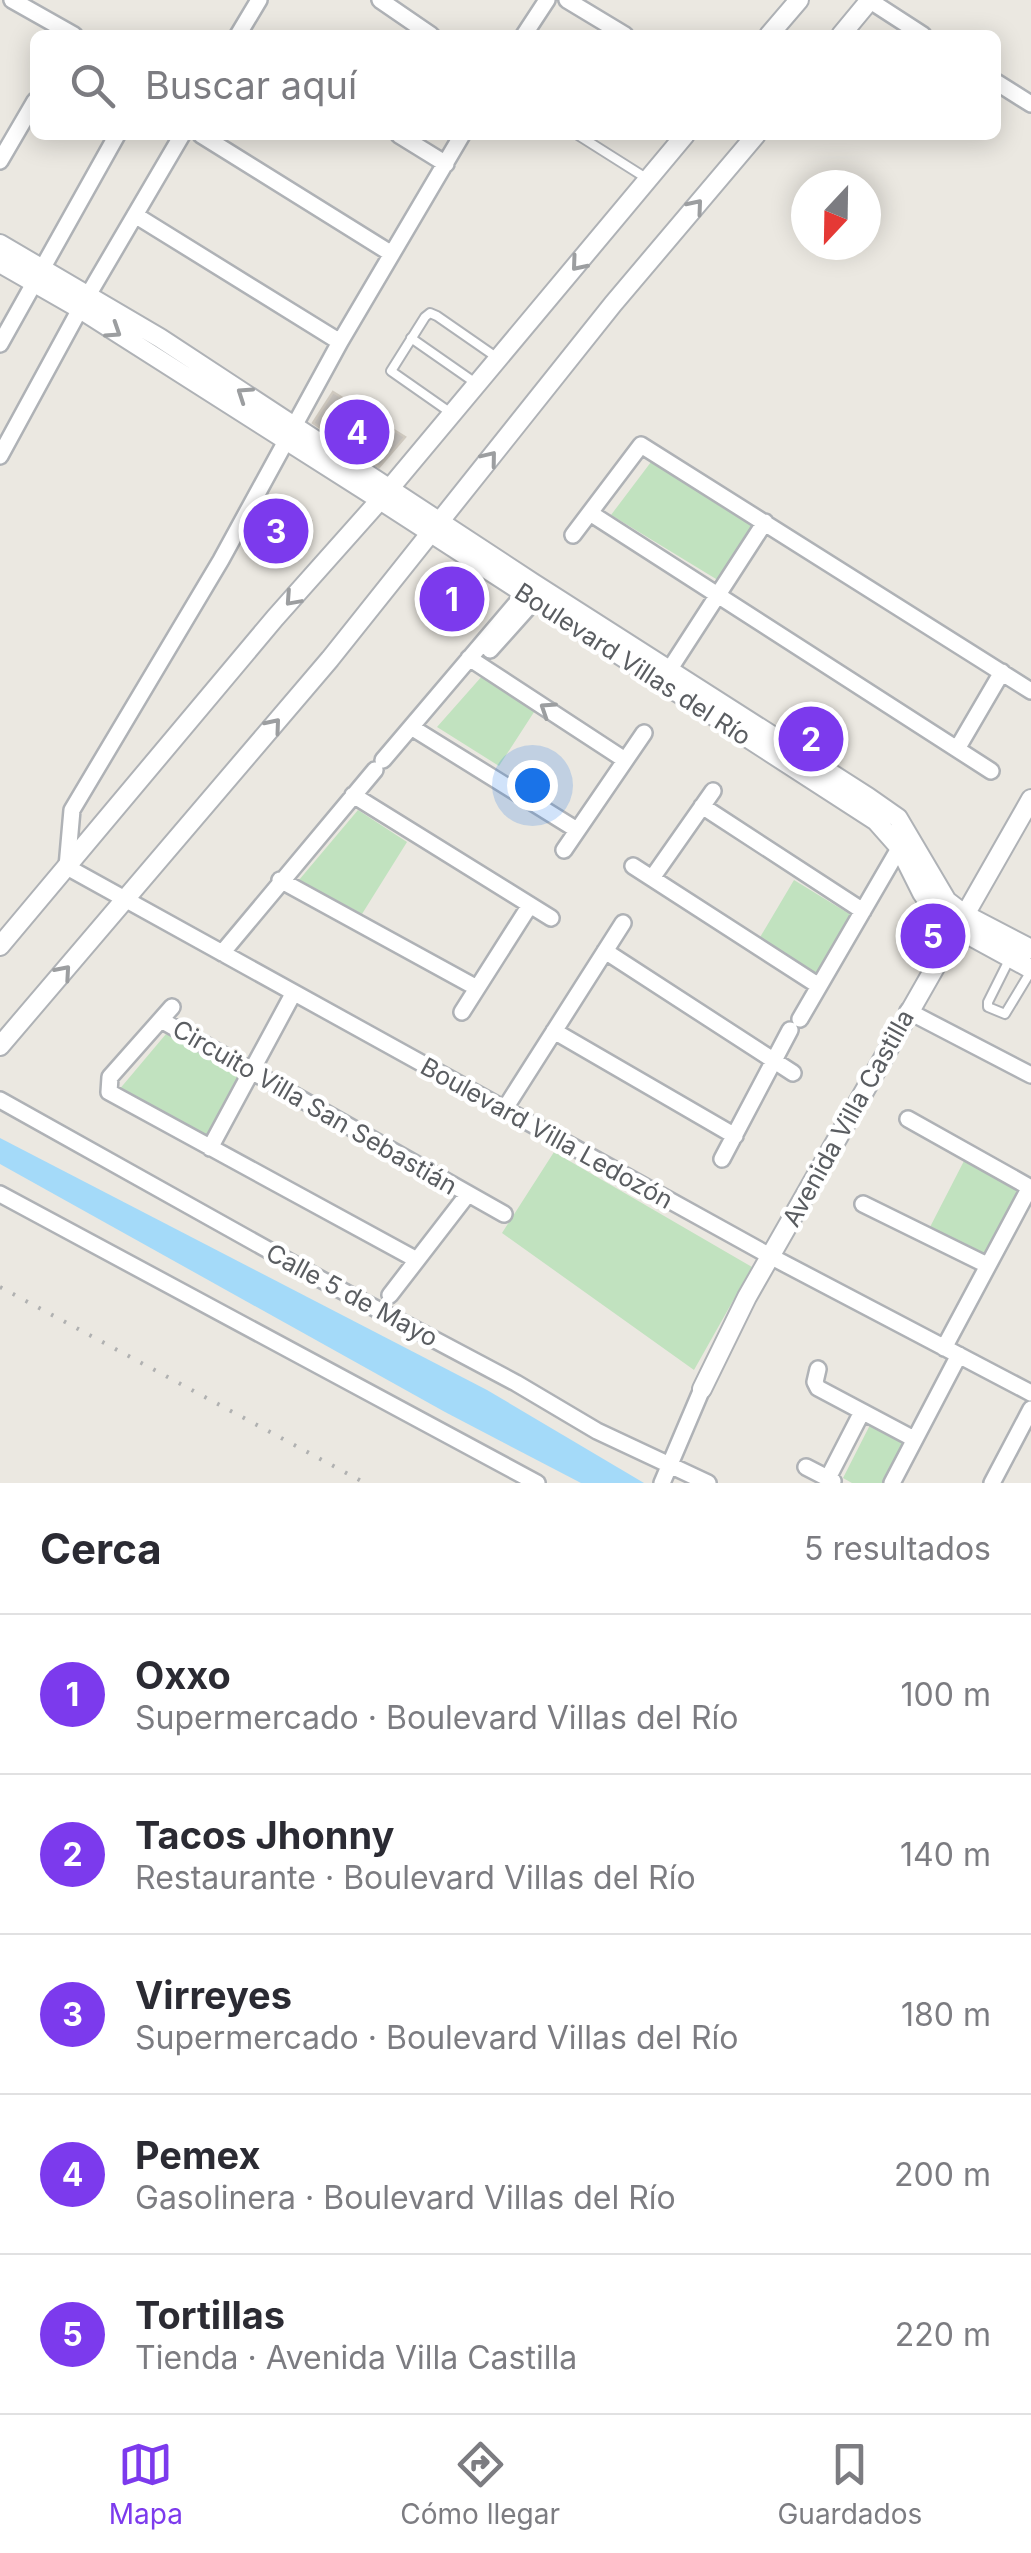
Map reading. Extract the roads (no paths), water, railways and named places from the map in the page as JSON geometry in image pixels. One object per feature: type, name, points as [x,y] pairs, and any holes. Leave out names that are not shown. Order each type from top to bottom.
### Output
[{"type":"street","points":[[12,0],[64,30]]},
{"type":"street","points":[[242,30],[259,0]]},
{"type":"street","points":[[380,0],[424,30]]},
{"type":"street","points":[[527,30],[547,0]]},
{"type":"street","points":[[567,0],[617,30]]},
{"type":"street","points":[[773,30],[799,0]]},
{"type":"street","points":[[844,30],[870,0],[915,30]]},
{"type":"street","points":[[1001,85],[1031,104]]},
{"type":"street","points":[[0,161],[30,109]]},
{"type":"street","points":[[0,344],[113,140]]},
{"type":"street","points":[[0,456],[179,140]]},
{"type":"street","points":[[209,140],[392,254]]},
{"type":"street","points":[[407,140],[446,164]]},
{"type":"street","points":[[67,866],[72,810],[221,560],[340,342],[459,140]]},
{"type":"street","points":[[0,946],[681,140]]},
{"type":"street","points":[[0,1046],[330,659],[613,304],[752,140]]},
{"type":"street","points":[[135,215],[340,342]]},
{"type":"street","name":"Boulevard Villas del Río","points":[[0,244],[38,275],[534,592],[868,797],[898,818],[922,893],[936,913],[1031,949]]},
{"type":"street","name":"Boulevard Villas del Río","points":[[0,262],[38,275]]},
{"type":"street","points":[[572,536],[641,444],[1031,691]]},
{"type":"street","points":[[590,512],[991,771]]},
{"type":"street","points":[[666,676],[765,522]]},
{"type":"street","points":[[222,952],[411,727],[534,592]]},
{"type":"street","points":[[473,661],[626,760]]},
{"type":"street","points":[[957,750],[1002,672]]},
{"type":"street","points":[[411,727],[577,830]]},
{"type":"street","points":[[564,850],[644,732]]},
{"type":"street","points":[[652,878],[713,790]]},
{"type":"street","points":[[352,796],[551,918]]},
{"type":"street","name":"Avenida Villa Castilla","points":[[702,1389],[770,1256],[1031,799]]},
{"type":"street","points":[[702,806],[863,910]]},
{"type":"street","points":[[722,1159],[774,1061],[904,840]]},
{"type":"street","name":"Boulevard Villa Ledozón","points":[[67,866],[770,1256],[1031,1393]]},
{"type":"street","points":[[633,866],[819,986]]},
{"type":"street","points":[[280,880],[477,988]]},
{"type":"street","points":[[462,1012],[530,906]]},
{"type":"street","name":"Boulevard Villas del Río","points":[[960,921],[1031,970]]},
{"type":"street","points":[[504,1110],[623,923]]},
{"type":"street","points":[[606,951],[792,1073]]},
{"type":"street","points":[[294,994],[210,1148],[417,1260]]},
{"type":"street","points":[[908,1012],[1031,1076]]},
{"type":"street","name":"Circuito Villa San Sebastián","points":[[210,1148],[111,1094],[107,1088],[110,1076],[166,1014],[252,1072],[504,1214]]},
{"type":"street","points":[[554,1031],[735,1136]]},
{"type":"street","name":"Calle 5 de Mayo","points":[[0,1100],[597,1431],[708,1483]]},
{"type":"street","points":[[892,1483],[987,1265],[1030,1187],[908,1119]]},
{"type":"street","points":[[0,1194],[537,1483]]},
{"type":"street","name":"Circuito Villa San Sebastián","points":[[390,1295],[468,1194]]},
{"type":"street","points":[[862,1204],[987,1265]]},
{"type":"street","points":[[818,1370],[814,1382],[818,1388],[914,1440]]},
{"type":"street","points":[[662,1483],[702,1389]]},
{"type":"street","points":[[992,1483],[1031,1409]]},
{"type":"street","points":[[806,1467],[833,1481],[862,1412]]},
{"type":"lane","points":[[586,140],[648,180]]},
{"type":"lane","points":[[452,414],[391,371],[430,314],[499,358]]},
{"type":"lane","points":[[411,338],[477,384]]},
{"type":"lane","points":[[1010,958],[988,1002],[992,1012],[1004,1014],[1031,970]]},
{"type":"water","points":[[0,1138],[487,1390],[644,1483],[581,1483],[445,1412],[0,1164]]},
{"type":"railway","points":[[0,1287],[365,1483]]},
{"type":"place","name":"Pemex","points":[[357,432]]},
{"type":"place","name":"Virreyes","points":[[276,531]]},
{"type":"place","name":"Oxxo","points":[[452,599]]},
{"type":"place","name":"Tacos Jhonny","points":[[811,739]]},
{"type":"place","name":"Tortillas","points":[[933,936]]}]
